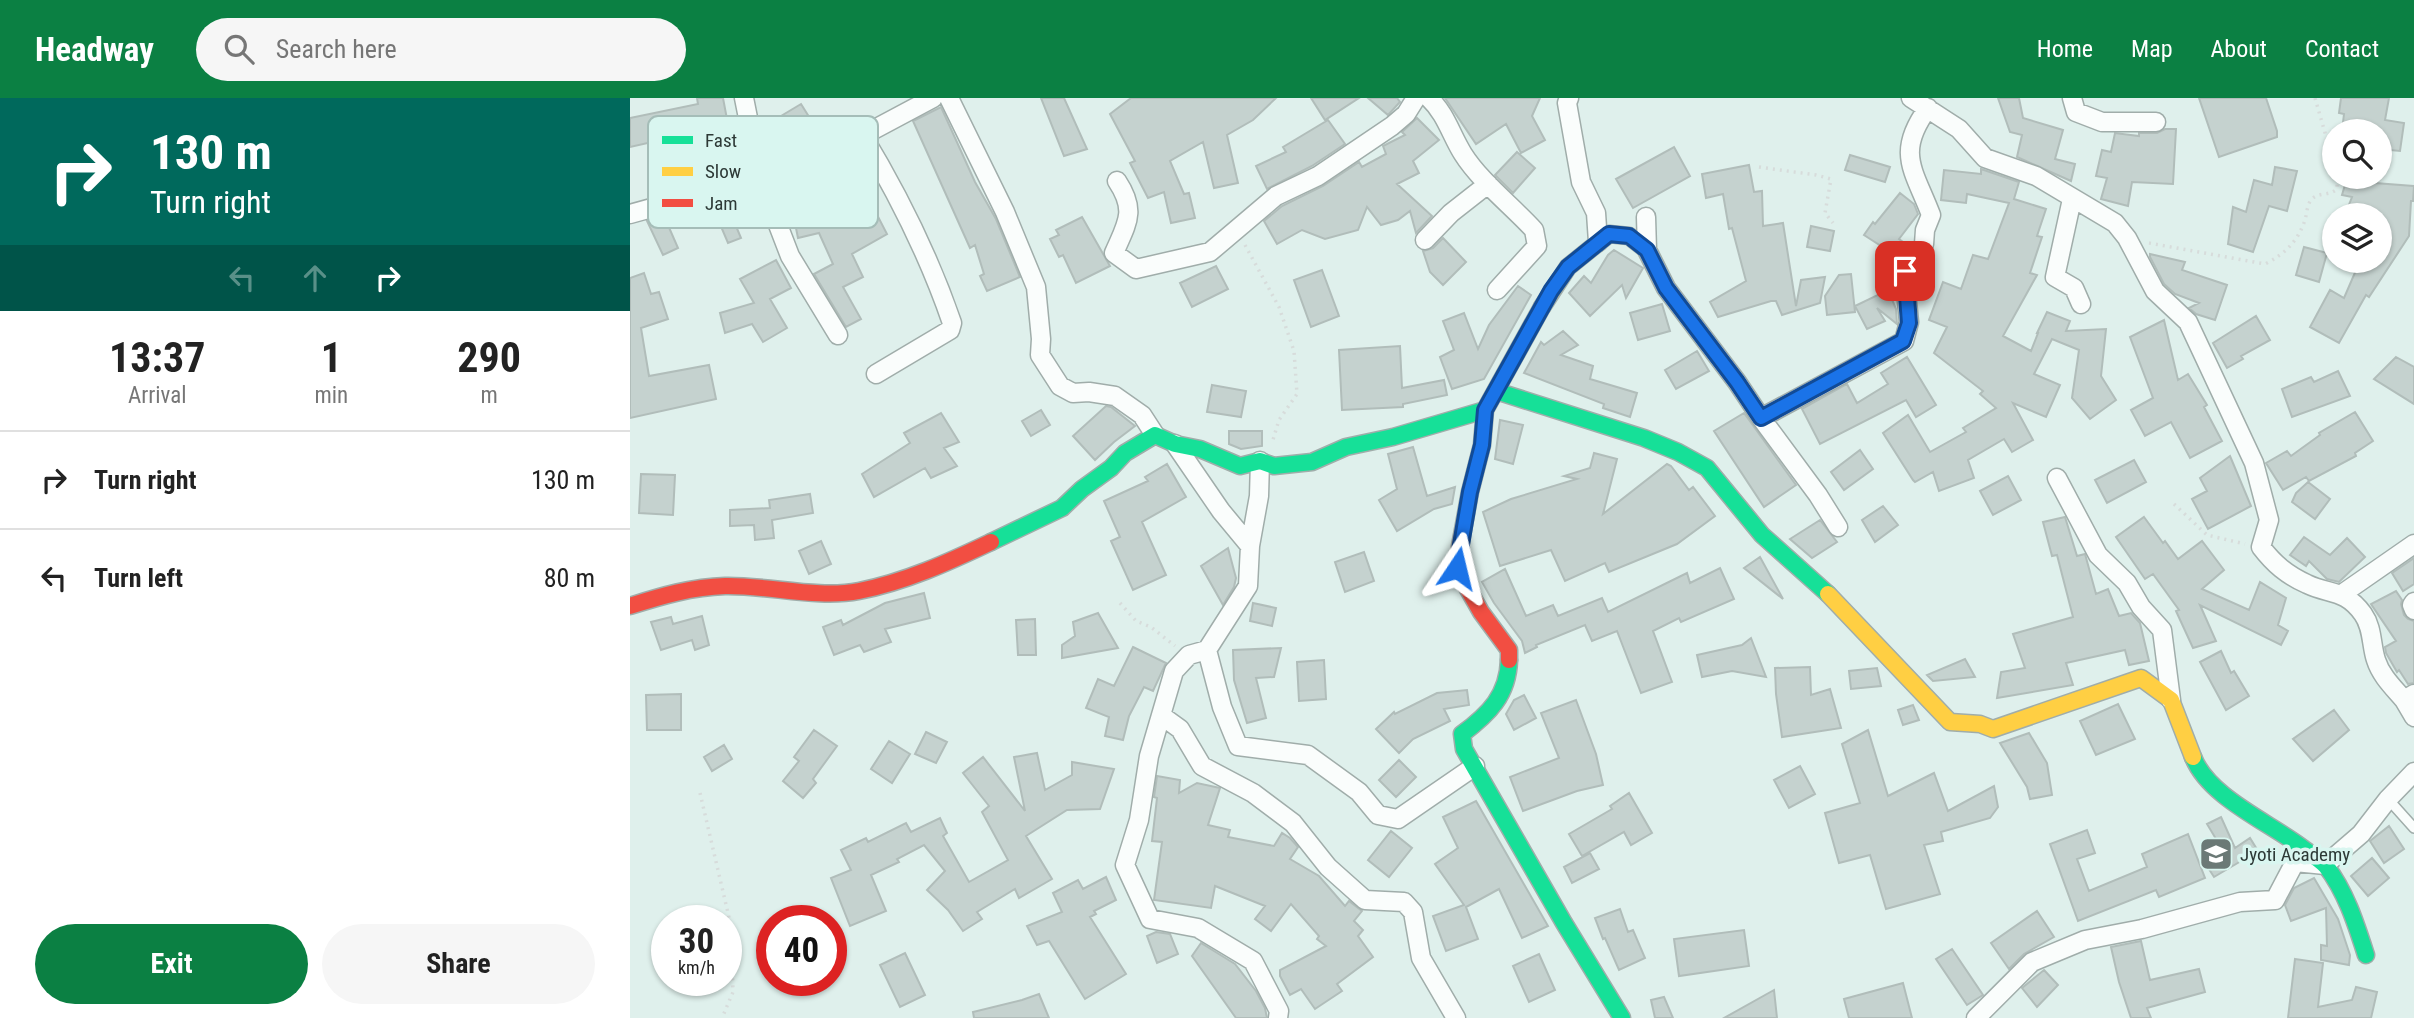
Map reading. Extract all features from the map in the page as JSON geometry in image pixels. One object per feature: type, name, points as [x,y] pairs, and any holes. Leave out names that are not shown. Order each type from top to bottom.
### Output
[{"type":"street","points":[[744,98],[748,116]]},
{"type":"street","points":[[878,127],[933,98]]},
{"type":"street","points":[[949,98],[1005,212],[1036,287],[1040,355],[1060,386],[1073,393],[1089,392],[1115,396],[1142,415],[1155,435],[1175,444],[1200,449],[1240,466],[1312,461],[1346,447],[1393,437],[1485,410]]},
{"type":"street","points":[[1117,181],[1126,195],[1130,217],[1114,253],[1136,269],[1210,253],[1276,196],[1318,176],[1392,127],[1406,114],[1416,98]]},
{"type":"street","points":[[1429,98],[1440,108],[1463,153],[1488,184],[1534,230],[1537,237],[1537,246],[1497,290]]},
{"type":"street","points":[[1569,98],[1567,103],[1575,156],[1581,182],[1596,213],[1598,242]]},
{"type":"street","points":[[1911,98],[1959,129],[1985,158],[2036,176],[2115,223],[2127,238],[2155,291],[2188,322],[2254,463],[2269,520],[2261,547],[2274,564],[2308,585],[2342,594],[2363,614],[2374,638],[2376,659],[2382,674],[2409,697],[2414,717]]},
{"type":"street","points":[[2072,98],[2076,112],[2102,122],[2157,122]]},
{"type":"street","points":[[1761,418],[1903,341],[1909,323],[1905,271],[1924,244],[1925,230],[1931,215],[1911,168],[1908,149],[1915,125],[1928,108]]},
{"type":"street","points":[[876,374],[950,330],[951,323],[935,274],[878,162]]},
{"type":"street","points":[[1424,240],[1451,213],[1488,184]]},
{"type":"street","points":[[2072,199],[2054,277],[2074,288],[2081,304]]},
{"type":"street","points":[[630,214],[648,209]]},
{"type":"street","points":[[1646,217],[1647,250],[1666,288],[1737,382],[1838,527]]},
{"type":"street","points":[[779,228],[790,256],[838,335]]},
{"type":"street","points":[[1622,1018],[1464,749],[1462,734],[1485,717],[1508,680],[1510,650],[1481,612],[1457,568],[1470,492],[1482,445],[1485,410],[1551,291],[1568,267],[1609,234],[1629,236],[1647,250]]},
{"type":"street","points":[[1496,391],[1644,438],[1707,468],[1762,535],[1835,600],[1950,722],[1980,724],[1993,729],[2141,678],[2171,699]]},
{"type":"street","points":[[630,606],[671,593],[724,586],[817,592],[858,591],[927,570],[954,560],[1062,508],[1125,453],[1155,435]]},
{"type":"street","points":[[1175,444],[1221,511],[1250,546]]},
{"type":"street","points":[[1267,463],[1250,546],[1248,586],[1207,650],[1187,657],[1174,671],[1149,756],[1139,820],[1125,865],[1150,919],[1198,928],[1253,961],[1279,1011],[1278,1018]]},
{"type":"street","points":[[2057,478],[2098,555],[2127,583],[2141,607],[2162,630],[2171,699],[2197,767],[2235,805],[2287,835],[2325,865],[2353,913],[2367,955]]},
{"type":"street","points":[[2342,594],[2414,544]]},
{"type":"street","points":[[2414,602],[2414,610]]},
{"type":"street","points":[[1207,650],[1222,707],[1238,746],[1307,755],[1359,792],[1378,815],[1398,819],[1475,766]]},
{"type":"street","points":[[1162,716],[1180,729],[1202,766],[1253,793],[1293,822],[1328,867],[1365,900],[1404,902],[1412,912],[1420,958],[1456,1018]]},
{"type":"street","points":[[1976,1018],[2032,962],[2085,940],[2142,929],[2195,912],[2240,902],[2275,900],[2295,862],[2325,865],[2361,834],[2388,799],[2414,772]]},
{"type":"lane","points":[[2388,799],[2414,828]]},
{"type":"path","points":[[2315,98],[2322,122]]},
{"type":"path","points":[[1759,167],[1831,179],[1825,213],[1833,223]]},
{"type":"path","points":[[2127,238],[2265,264],[2281,256],[2293,244],[2304,223],[2309,201],[2317,195],[2332,194],[2337,189]]},
{"type":"path","points":[[1237,231],[1279,307],[1294,351],[1297,394],[1279,421],[1267,463]]},
{"type":"path","points":[[2174,504],[2207,535],[2261,547]]},
{"type":"path","points":[[1120,603],[1136,621],[1166,638],[1187,657]]},
{"type":"path","points":[[699,793],[731,926],[733,992],[722,1018]]},
{"type":"building","points":[[697,98],[723,98],[726,116],[648,116],[648,143],[630,147],[630,118],[698,104]]},
{"type":"building","points":[[1041,98],[1064,98],[1087,149],[1064,156]]},
{"type":"building","points":[[1131,98],[1276,98],[1253,120],[1227,135],[1238,183],[1214,188],[1203,142],[1170,161],[1184,194],[1189,193],[1195,218],[1171,223],[1164,192],[1148,198],[1130,163],[1135,161],[1110,114]]},
{"type":"building","points":[[1311,98],[1359,98],[1325,120]]},
{"type":"building","points":[[1368,98],[1397,98],[1400,102],[1388,115]]},
{"type":"building","points":[[1445,98],[1540,98],[1532,116],[1545,140],[1521,153],[1506,124],[1476,144]]},
{"type":"building","points":[[1998,98],[2019,98],[2023,118],[2063,130],[2055,159],[2075,164],[2071,181],[2017,157],[2022,135],[2010,132]]},
{"type":"building","points":[[2199,98],[2266,98],[2277,137],[2219,157]]},
{"type":"building","points":[[2341,98],[2389,98],[2385,119],[2343,119],[2344,114],[2339,113]]},
{"type":"building","points":[[801,104],[808,116],[781,116]]},
{"type":"building","points":[[941,107],[975,182],[996,219],[1020,277],[987,291],[980,276],[984,274],[975,245],[970,248],[913,121]]},
{"type":"building","points":[[1417,118],[1439,140],[1413,161],[1419,173],[1397,184],[1432,216],[1416,233],[1410,211],[1398,220],[1381,225],[1367,207],[1358,230],[1325,239],[1302,230],[1277,244],[1264,221],[1282,206],[1323,186],[1359,162],[1362,167],[1386,154],[1383,146],[1405,135],[1402,132]]},
{"type":"building","points":[[1328,120],[1345,144],[1312,166],[1267,189],[1256,166],[1286,152],[1283,147]]},
{"type":"building","points":[[2392,121],[2404,123],[2400,151],[2392,150]]},
{"type":"building","points":[[2165,129],[2176,129],[2173,184],[2132,182],[2128,206],[2101,199],[2107,178],[2096,176],[2102,150],[2111,152],[2115,133],[2139,136],[2139,133],[2157,133]]},
{"type":"building","points":[[1674,147],[1690,176],[1633,208],[1616,179]]},
{"type":"building","points":[[1517,152],[1535,168],[1513,193],[1495,175]]},
{"type":"building","points":[[1850,155],[1890,167],[1885,182],[1845,170]]},
{"type":"building","points":[[1749,165],[1754,192],[1762,191],[1763,226],[1783,223],[1796,306],[1801,280],[1825,277],[1820,303],[1782,315],[1776,301],[1771,301],[1718,317],[1710,302],[1746,281],[1732,228],[1729,229],[1723,194],[1706,198],[1702,174]]},
{"type":"building","points":[[2275,167],[2297,171],[2287,211],[2269,206],[2253,252],[2228,244],[2233,207],[2246,212],[2254,180],[2272,185]]},
{"type":"building","points":[[1981,169],[2019,182],[2014,199],[2046,209],[2037,236],[2042,237],[2030,273],[2037,275],[2003,336],[2031,351],[2047,312],[2070,321],[2066,331],[2106,329],[2101,376],[2116,400],[2090,419],[2072,398],[2079,350],[2052,339],[2034,374],[2060,385],[2046,417],[2013,403],[2033,440],[2012,452],[2004,439],[1968,460],[1974,478],[1939,491],[1933,472],[1915,482],[1913,480],[1883,433],[1908,415],[1930,452],[1966,432],[1963,428],[1996,408],[1980,394],[1983,391],[1934,353],[1947,327],[1929,320],[1943,282],[1961,289],[1973,255],[1988,259],[2009,203],[1967,194],[1966,203],[1941,200],[1944,170],[1981,174]]},
{"type":"building","points":[[2392,184],[2414,186],[2409,236],[2392,262],[2392,203],[2350,203],[2352,197],[2342,195],[2344,189],[2392,189]]},
{"type":"building","points":[[1900,193],[1914,204],[1918,214],[1899,239],[1903,242],[1895,255],[1864,235]]},
{"type":"building","points":[[878,217],[887,234],[852,254],[863,277],[843,287],[861,319],[846,327],[814,274],[833,264],[819,233],[798,238],[796,228],[878,228]]},
{"type":"building","points":[[1082,217],[1110,266],[1076,283],[1063,255],[1059,257],[1050,239],[1059,235],[1056,230]]},
{"type":"building","points":[[1811,226],[1834,231],[1830,251],[1807,247]]},
{"type":"building","points":[[650,228],[669,228],[678,248],[663,255]]},
{"type":"building","points":[[722,228],[737,228],[741,238],[728,243]]},
{"type":"building","points":[[1443,238],[1466,262],[1443,285],[1430,272],[1423,251],[1433,248]]},
{"type":"building","points":[[2304,247],[2322,252],[2319,282],[2296,275]]},
{"type":"building","points":[[1614,250],[1643,268],[1626,298],[1622,285],[1590,316],[1569,293],[1584,276],[1591,283]]},
{"type":"building","points":[[2150,254],[2185,262],[2182,270],[2227,285],[2215,320],[2196,314],[2189,308],[2199,303],[2175,294],[2164,284]]},
{"type":"building","points":[[776,260],[791,288],[770,299],[787,328],[763,342],[752,324],[725,333],[720,313],[754,303],[740,279]]},
{"type":"building","points":[[1216,266],[1228,289],[1192,307],[1180,283]]},
{"type":"building","points":[[1322,270],[1339,316],[1311,327],[1294,280]]},
{"type":"building","points":[[644,273],[651,294],[659,292],[668,319],[641,328],[649,376],[709,365],[716,399],[630,418],[630,278]]},
{"type":"building","points":[[2355,273],[2385,273],[2369,297],[2366,295],[2339,343],[2310,327],[2330,290],[2344,298]]},
{"type":"building","points":[[1851,274],[1855,312],[1827,315],[1825,296],[1839,275]]},
{"type":"building","points":[[1518,286],[1531,295],[1484,379],[1452,389],[1440,357],[1454,350],[1443,321],[1464,313],[1478,349],[1489,325]]},
{"type":"building","points":[[1888,290],[1896,309],[1897,324],[1877,308],[1885,321],[1867,329],[1855,306]]},
{"type":"building","points":[[1662,304],[1670,331],[1638,340],[1630,313]]},
{"type":"building","points":[[2256,316],[2270,340],[2241,356],[2243,359],[2227,368],[2213,343]]},
{"type":"building","points":[[2164,320],[2178,380],[2188,374],[2207,405],[2204,407],[2222,441],[2190,458],[2171,422],[2145,436],[2131,410],[2153,398],[2130,337]]},
{"type":"building","points":[[1563,331],[1578,345],[1561,355],[1593,366],[1590,379],[1637,393],[1630,417],[1524,373],[1541,342],[1544,345]]},
{"type":"building","points":[[1400,346],[1402,388],[1444,380],[1447,395],[1403,404],[1403,407],[1342,410],[1339,350]]},
{"type":"building","points":[[1697,351],[1709,371],[1676,389],[1665,370]]},
{"type":"building","points":[[1907,357],[1936,405],[1916,417],[1906,400],[1820,444],[1802,409],[1847,384],[1857,403],[1888,384],[1881,373]]},
{"type":"building","points":[[2396,357],[2414,367],[2414,404],[2374,379]]},
{"type":"building","points":[[2338,371],[2350,396],[2292,417],[2282,389],[2311,377],[2314,382]]},
{"type":"building","points":[[1212,385],[1246,391],[1241,417],[1207,412]]},
{"type":"building","points":[[1106,406],[1135,426],[1095,460],[1073,436]]},
{"type":"building","points":[[1041,410],[1050,425],[1031,436],[1022,421]]},
{"type":"building","points":[[2355,412],[2373,441],[2355,453],[2356,456],[2309,481],[2306,477],[2283,490],[2266,463],[2287,451],[2291,456],[2320,435],[2319,433]]},
{"type":"building","points":[[941,413],[959,442],[944,448],[957,466],[931,478],[925,468],[874,497],[862,474],[910,443],[904,433]]},
{"type":"building","points":[[1744,413],[1796,485],[1764,507],[1714,431]]},
{"type":"building","points":[[1500,420],[1523,425],[1513,464],[1495,459]]},
{"type":"building","points":[[1229,431],[1262,431],[1262,446],[1241,449],[1229,444]]},
{"type":"building","points":[[1413,447],[1427,496],[1455,487],[1452,504],[1434,509],[1397,531],[1379,500],[1397,489],[1388,454]]},
{"type":"building","points":[[1860,450],[1873,469],[1844,490],[1831,472]]},
{"type":"building","points":[[1594,453],[1617,459],[1603,514],[1667,464],[1689,490],[1693,487],[1715,516],[1677,544],[1609,572],[1605,563],[1565,581],[1551,550],[1500,566],[1483,512],[1511,499],[1577,479],[1564,476],[1590,468]]},
{"type":"building","points":[[2230,456],[2251,506],[2208,529],[2192,499],[2207,491],[2200,478]]},
{"type":"building","points":[[2134,460],[2146,482],[2107,503],[2095,480]]},
{"type":"building","points":[[1167,464],[1186,497],[1142,522],[1166,575],[1133,590],[1111,541],[1120,537],[1104,501],[1148,481],[1145,477]]},
{"type":"building","points":[[641,474],[675,475],[673,515],[639,513]]},
{"type":"building","points":[[2008,476],[2021,500],[1993,515],[1980,491]]},
{"type":"building","points":[[2308,482],[2330,499],[2315,519],[2292,502],[2296,493]]},
{"type":"building","points":[[810,494],[813,513],[772,520],[774,538],[755,540],[754,525],[730,526],[730,510],[770,508],[769,500]]},
{"type":"building","points":[[1883,506],[1898,525],[1875,542],[1862,520]]},
{"type":"building","points":[[2065,517],[2077,556],[2085,554],[2096,594],[2108,589],[2119,616],[2131,613],[2140,623],[2149,661],[2129,665],[2125,650],[2066,663],[2073,685],[1997,698],[2001,672],[2025,668],[2013,634],[2073,617],[2057,555],[2052,556],[2043,522]]},
{"type":"building","points":[[2144,517],[2178,559],[2202,541],[2224,570],[2202,589],[2249,610],[2260,582],[2286,598],[2278,625],[2288,631],[2281,645],[2200,605],[2216,641],[2193,648],[2176,611],[2179,610],[2153,574],[2145,579],[2116,537]]},
{"type":"building","points":[[1820,520],[1837,542],[1812,558],[1790,539]]},
{"type":"building","points":[[2304,537],[2330,555],[2347,538],[2365,557],[2339,582],[2327,579],[2309,561],[2306,566],[2290,555]]},
{"type":"building","points":[[821,541],[831,564],[809,574],[799,551]]},
{"type":"building","points":[[1228,548],[1236,578],[1234,587],[1223,605],[1201,566]]},
{"type":"building","points":[[1364,552],[1374,581],[1345,592],[1335,562]]},
{"type":"building","points":[[1760,557],[1783,599],[1744,568]]},
{"type":"building","points":[[2414,558],[2414,584],[2403,591],[2392,573]]},
{"type":"building","points":[[1720,568],[1734,599],[1681,622],[1679,618],[1653,631],[1672,682],[1641,693],[1617,631],[1592,641],[1585,625],[1536,645],[1537,647],[1525,653],[1522,641],[1482,582],[1505,569],[1526,616],[1553,605],[1558,616],[1602,598],[1608,612],[1687,573],[1690,583]]},
{"type":"building","points":[[2396,591],[2402,600],[2404,615],[2414,621],[2414,683],[2408,684],[2386,653],[2385,647],[2396,641],[2371,604]]},
{"type":"building","points":[[924,593],[930,618],[885,629],[891,642],[864,652],[860,645],[834,655],[823,627],[841,620],[843,625],[885,603]]},
{"type":"building","points":[[1253,603],[1276,608],[1272,626],[1250,621]]},
{"type":"building","points":[[1098,613],[1118,648],[1062,658],[1062,645],[1075,636],[1073,622]]},
{"type":"building","points":[[702,616],[709,645],[695,650],[692,640],[661,650],[651,622],[671,617],[673,624]]},
{"type":"building","points":[[1035,619],[1036,655],[1018,655],[1016,620]]},
{"type":"building","points":[[1751,638],[1766,677],[1732,671],[1702,677],[1697,655],[1742,645]]},
{"type":"building","points":[[1133,647],[1166,663],[1153,691],[1144,687],[1129,716],[1123,740],[1105,736],[1109,717],[1086,708],[1098,679],[1114,686]]},
{"type":"building","points":[[1281,648],[1274,677],[1256,678],[1266,718],[1247,723],[1234,680],[1233,650]]},
{"type":"building","points":[[2221,651],[2231,673],[2234,671],[2249,696],[2226,710],[2200,662]]},
{"type":"building","points":[[1965,659],[1975,677],[1933,681],[1927,675]]},
{"type":"building","points":[[1324,660],[1326,699],[1299,701],[1297,662]]},
{"type":"building","points":[[1810,667],[1811,695],[1830,689],[1841,728],[1782,737],[1775,668]]},
{"type":"building","points":[[1877,668],[1881,686],[1851,689],[1849,671]]},
{"type":"building","points":[[1467,690],[1469,705],[1444,709],[1450,721],[1413,739],[1399,753],[1376,729],[1394,712],[1395,714],[1437,693]]},
{"type":"building","points":[[681,694],[681,730],[647,730],[646,695]]},
{"type":"building","points":[[1524,695],[1536,718],[1514,730],[1506,714],[1514,700]]},
{"type":"building","points":[[1576,700],[1596,754],[1603,785],[1577,791],[1523,811],[1510,777],[1559,758],[1541,713]]},
{"type":"building","points":[[2118,704],[2135,739],[2096,755],[2080,721]]},
{"type":"building","points":[[1913,705],[1919,720],[1903,725],[1898,710]]},
{"type":"building","points":[[2334,710],[2349,730],[2313,761],[2293,739]]},
{"type":"building","points":[[814,730],[837,746],[813,779],[816,783],[803,798],[783,781],[799,761],[794,757]]},
{"type":"building","points":[[1868,730],[1888,796],[1934,773],[1948,811],[1994,786],[1998,807],[1990,818],[1941,832],[1943,841],[1924,845],[1940,894],[1886,909],[1870,855],[1839,863],[1825,813],[1860,803],[1842,744]]},
{"type":"building","points":[[926,732],[947,742],[936,763],[915,754]]},
{"type":"building","points":[[2029,733],[2047,763],[2052,795],[2030,799],[2027,787],[2000,743]]},
{"type":"building","points":[[889,741],[910,754],[892,783],[871,769]]},
{"type":"building","points":[[724,745],[732,759],[712,771],[704,757]]},
{"type":"building","points":[[1037,753],[1045,790],[1072,775],[1072,762],[1114,769],[1100,809],[1067,810],[1026,836],[1052,879],[1019,898],[1015,889],[977,912],[982,919],[963,931],[948,910],[927,890],[945,871],[924,845],[897,859],[899,862],[871,875],[886,911],[850,926],[847,905],[842,905],[831,878],[851,870],[841,850],[866,838],[868,842],[906,823],[911,832],[940,818],[947,833],[943,836],[969,882],[1008,860],[982,812],[989,806],[963,773],[983,757],[1025,811],[1014,757]]},
{"type":"building","points":[[1399,760],[1416,777],[1396,797],[1379,780]]},
{"type":"building","points":[[1800,766],[1815,794],[1789,808],[1774,780]]},
{"type":"building","points":[[1157,776],[1180,780],[1179,793],[1197,783],[1220,788],[1208,825],[1230,830],[1228,837],[1274,846],[1282,833],[1298,847],[1290,859],[1319,876],[1345,906],[1349,901],[1362,911],[1354,921],[1363,930],[1358,936],[1373,957],[1337,984],[1342,991],[1315,1009],[1301,989],[1290,995],[1280,976],[1280,970],[1326,946],[1317,939],[1319,936],[1291,904],[1271,931],[1255,919],[1265,906],[1215,886],[1211,908],[1154,900],[1162,842],[1152,841]]},
{"type":"building","points":[[1629,793],[1652,833],[1631,845],[1624,832],[1582,856],[1569,834],[1612,809],[1610,806]]},
{"type":"building","points":[[1476,801],[1548,926],[1522,938],[1499,889],[1466,907],[1478,939],[1446,951],[1433,916],[1464,905],[1435,864],[1458,848],[1443,817]]},
{"type":"building","points":[[2221,817],[2235,848],[2250,838],[2258,851],[2214,877],[2207,866],[2225,854],[2207,824]]},
{"type":"building","points":[[2389,826],[2404,849],[2384,863],[2370,841]]},
{"type":"building","points":[[2087,830],[2095,853],[2077,859],[2089,891],[2147,867],[2142,854],[2188,834],[2205,878],[2159,897],[2156,890],[2078,921],[2050,844]]},
{"type":"building","points":[[1391,831],[1412,848],[1389,877],[1368,860]]},
{"type":"building","points":[[1590,853],[1599,869],[1572,883],[1564,867]]},
{"type":"building","points":[[2372,858],[2389,878],[2368,896],[2351,876]]},
{"type":"building","points":[[1106,877],[1116,900],[1094,911],[1096,914],[1090,917],[1126,974],[1085,999],[1049,941],[1037,945],[1027,926],[1062,912],[1053,893],[1078,880],[1083,889]]},
{"type":"building","points":[[2314,878],[2338,919],[2350,955],[2349,965],[2321,960],[2321,945],[2327,946],[2326,908],[2291,921],[2285,905],[2294,888]]},
{"type":"building","points":[[1620,909],[1628,932],[1633,930],[1645,958],[1619,970],[1595,918]]},
{"type":"building","points":[[2037,911],[2054,937],[2024,954],[2009,969],[1991,943]]},
{"type":"building","points":[[1744,930],[1749,966],[1679,976],[1674,939]]},
{"type":"building","points":[[1156,932],[1170,934],[1178,954],[1157,963],[1147,936]]},
{"type":"building","points":[[2141,941],[2150,980],[2199,969],[2205,992],[2147,1008],[2151,1018],[2131,1018],[2111,947]]},
{"type":"building","points":[[1201,943],[1235,964],[1256,991],[1267,1018],[1236,1018],[1192,956]]},
{"type":"building","points":[[1952,949],[1983,995],[1967,1005],[1936,959]]},
{"type":"building","points":[[905,953],[925,995],[900,1007],[880,965]]},
{"type":"building","points":[[1539,954],[1555,990],[1529,1002],[1513,966]]},
{"type":"building","points":[[2295,959],[2323,963],[2318,1007],[2352,1000],[2356,987],[2377,992],[2371,1018],[2288,1018]]},
{"type":"building","points":[[2044,970],[2058,985],[2037,1007],[2022,988]]},
{"type":"building","points":[[1903,983],[1912,1018],[1849,1018],[1844,999]]},
{"type":"building","points":[[1774,990],[1777,1018],[1724,1018]]},
{"type":"building","points":[[1039,994],[1049,1018],[974,1018],[973,1012]]},
{"type":"building","points":[[1664,997],[1673,1018],[1655,1018],[1651,1000]]},
{"type":"traffic: fast","points":[[1496,391],[1644,438],[1707,468],[1762,535],[1828,594]]},
{"type":"traffic: fast","points":[[991,542],[1062,508],[1125,453],[1155,435],[1175,444],[1200,449],[1240,466],[1260,461],[1274,466],[1312,462],[1346,447],[1393,437],[1485,410]]},
{"type":"traffic: fast","points":[[1509,660],[1501,694],[1481,719],[1462,734],[1464,749],[1622,1018]]},
{"type":"traffic: fast","points":[[2193,757],[2201,772],[2226,797],[2326,866],[2345,897],[2366,955]]},
{"type":"traffic: slow","points":[[1542,307],[1568,267],[1609,234],[1629,236],[1647,250]]},
{"type":"traffic: slow","points":[[1828,594],[1950,722],[1980,724],[1993,729],[2141,678],[2171,700],[2193,757]]},
{"type":"traffic: jam","points":[[1509,660],[1509,650],[1481,612],[1456,568],[1482,445],[1485,410],[1542,307]]},
{"type":"traffic: jam","points":[[630,606],[677,593],[725,586],[809,593],[859,591],[910,577],[991,542]]},
{"type":"place","name":"Jyoti Academy","points":[[2216,854]]},
{"type":"route","points":[[1457,568],[1470,492],[1482,445],[1485,410],[1551,291],[1568,267],[1609,234],[1629,236],[1647,250],[1666,288],[1761,418],[1903,341],[1909,323],[1905,271]]}]
